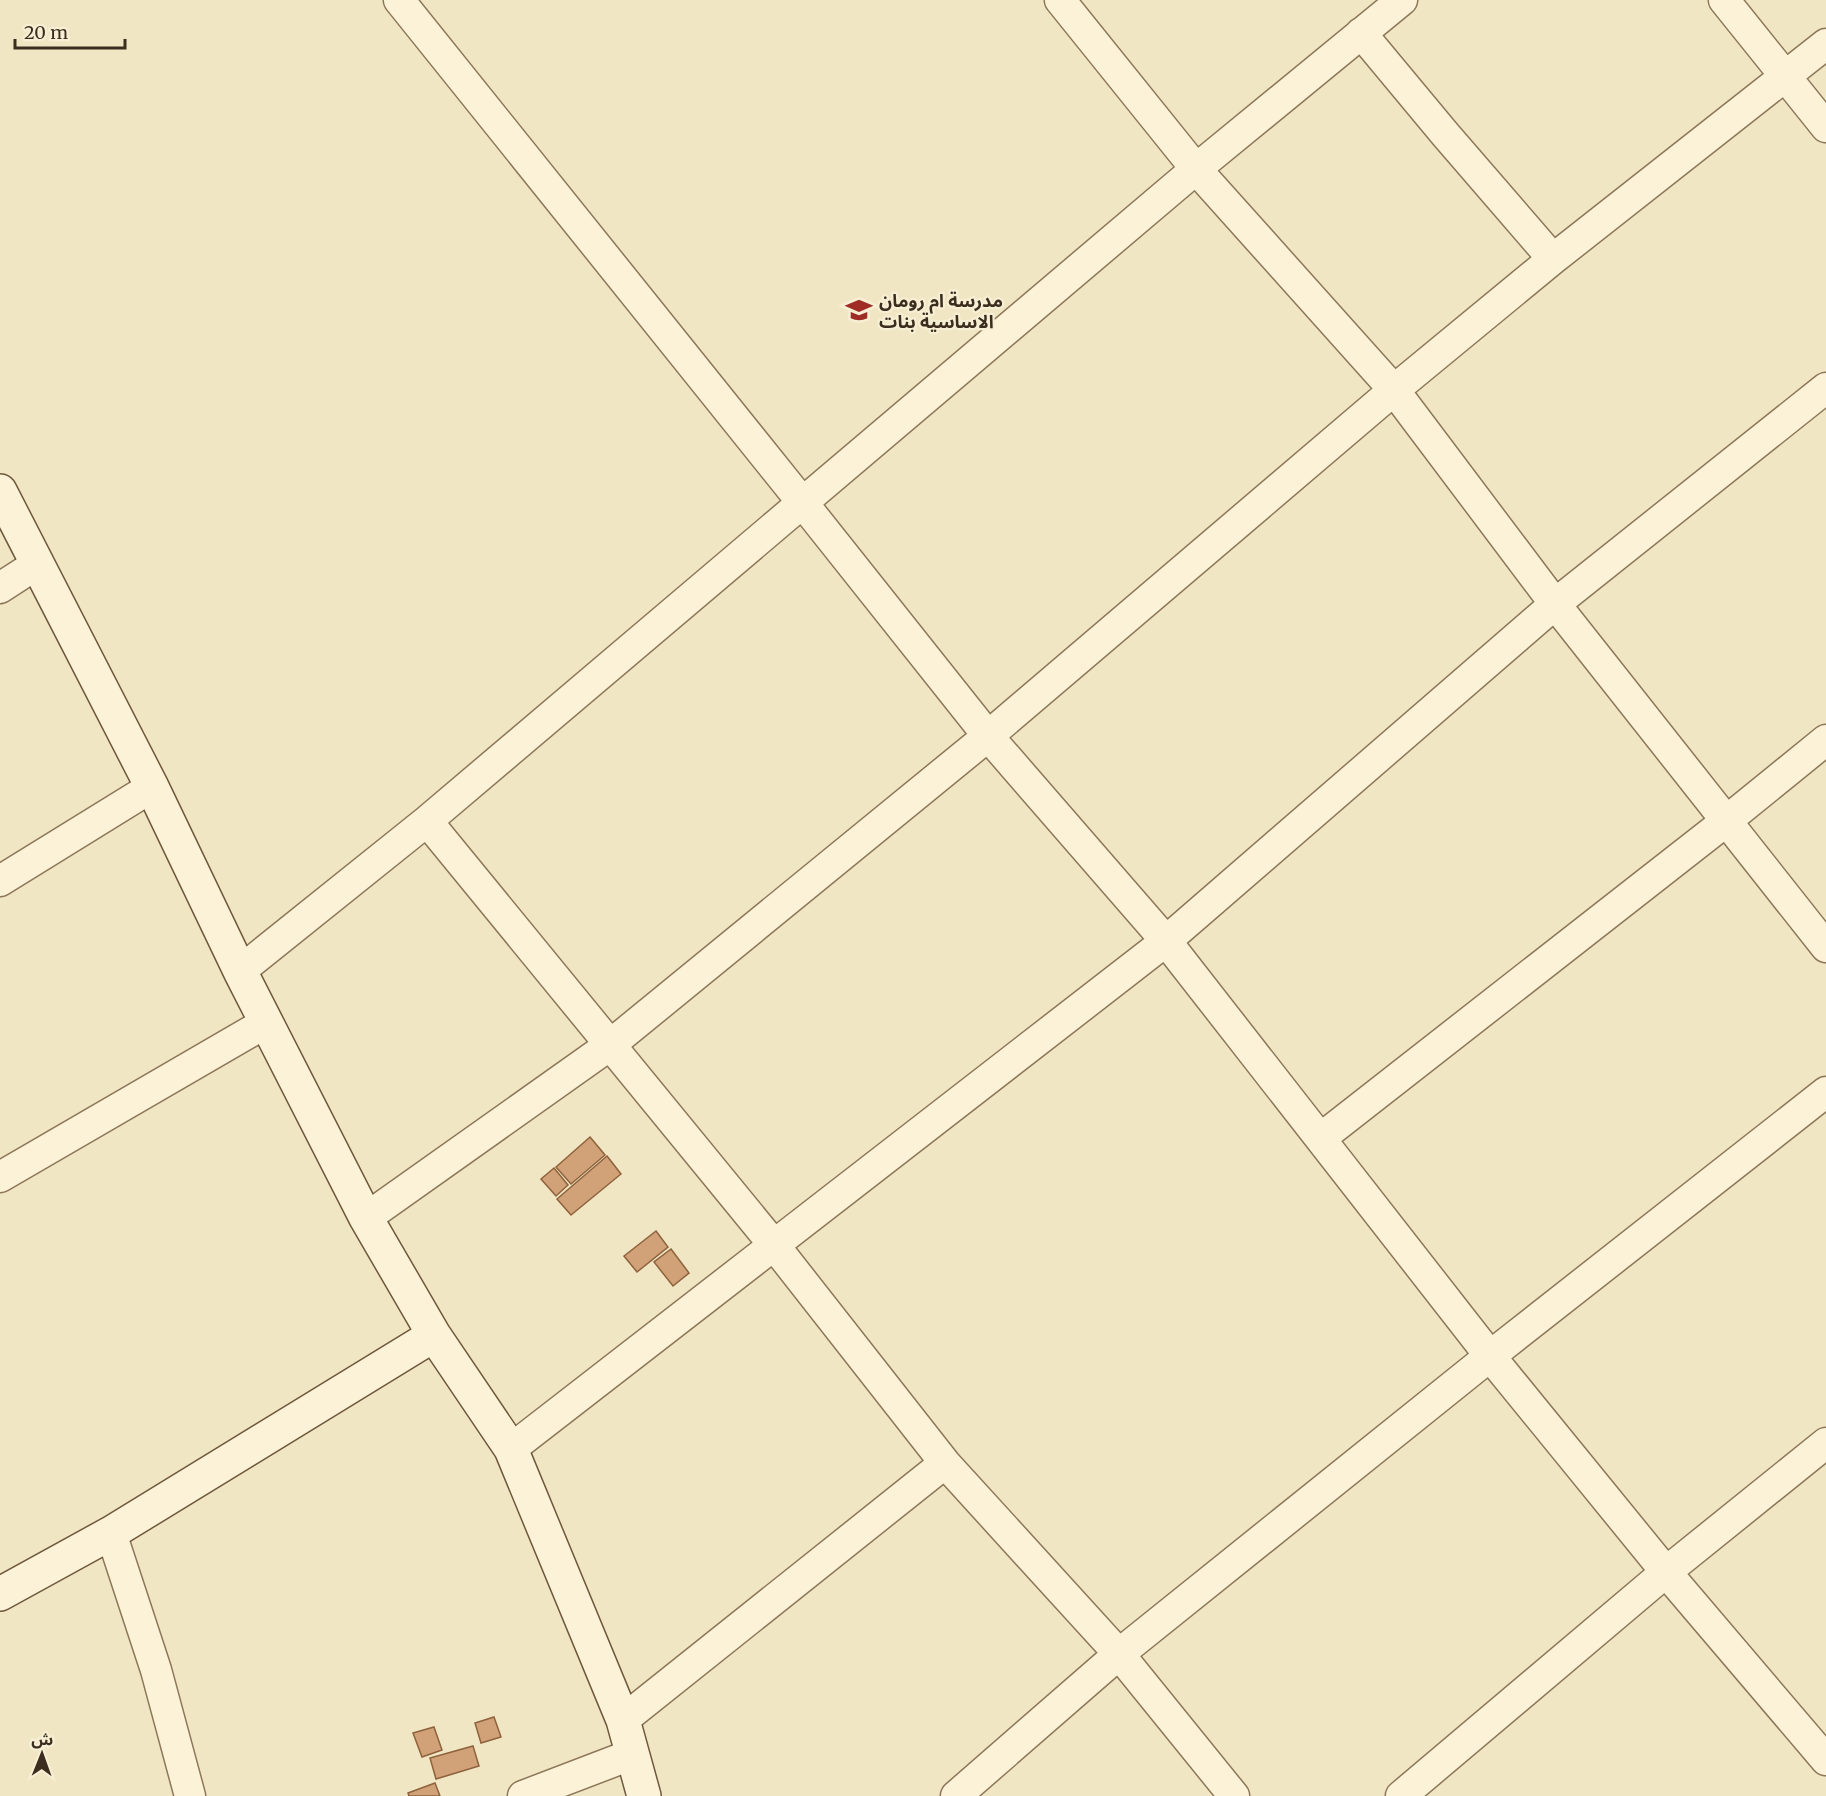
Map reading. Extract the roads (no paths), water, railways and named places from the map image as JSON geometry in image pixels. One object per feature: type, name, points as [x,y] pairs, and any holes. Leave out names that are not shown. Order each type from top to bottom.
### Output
[{"type":"street","points":[[399,0],[988,736],[1166,941],[1490,1356],[1666,1572],[1826,1760]]},
{"type":"street","points":[[1060,0],[1196,169],[1394,390],[1555,603],[1725,822],[1826,947]]},
{"type":"street","points":[[240,971],[427,821],[1196,169],[1402,0]]},
{"type":"street","points":[[1725,0],[1826,127]]},
{"type":"street","points":[[1361,33],[1444,134],[1553,260]]},
{"type":"street","points":[[366,1218],[610,1045],[988,736],[1394,390],[1553,260],[1826,44]]},
{"type":"street","points":[[511,1449],[1166,941],[1555,603],[1826,388]]},
{"type":"street","points":[[0,491],[152,787],[240,971],[366,1218],[434,1335],[511,1449],[623,1720],[644,1796]]},
{"type":"street","points":[[0,588],[37,564]]},
{"type":"street","points":[[1322,1138],[1826,740]]},
{"type":"street","points":[[0,881],[152,787]]},
{"type":"street","points":[[427,821],[774,1245],[945,1463],[1119,1654],[1234,1796]]},
{"type":"street","points":[[0,1177],[267,1022]]},
{"type":"street","points":[[956,1796],[1119,1654],[1490,1356],[1826,1092]]},
{"type":"street","points":[[0,1594],[111,1533],[434,1335]]},
{"type":"street","points":[[1401,1796],[1666,1572],[1826,1443]]},
{"type":"street","points":[[623,1720],[945,1463]]},
{"type":"street","points":[[111,1533],[156,1670],[190,1796]]},
{"type":"street","points":[[523,1796],[633,1754]]},
{"type":"place","name":"مدرسة ام رومان الاساسية بنات","points":[[859,310]]}]
